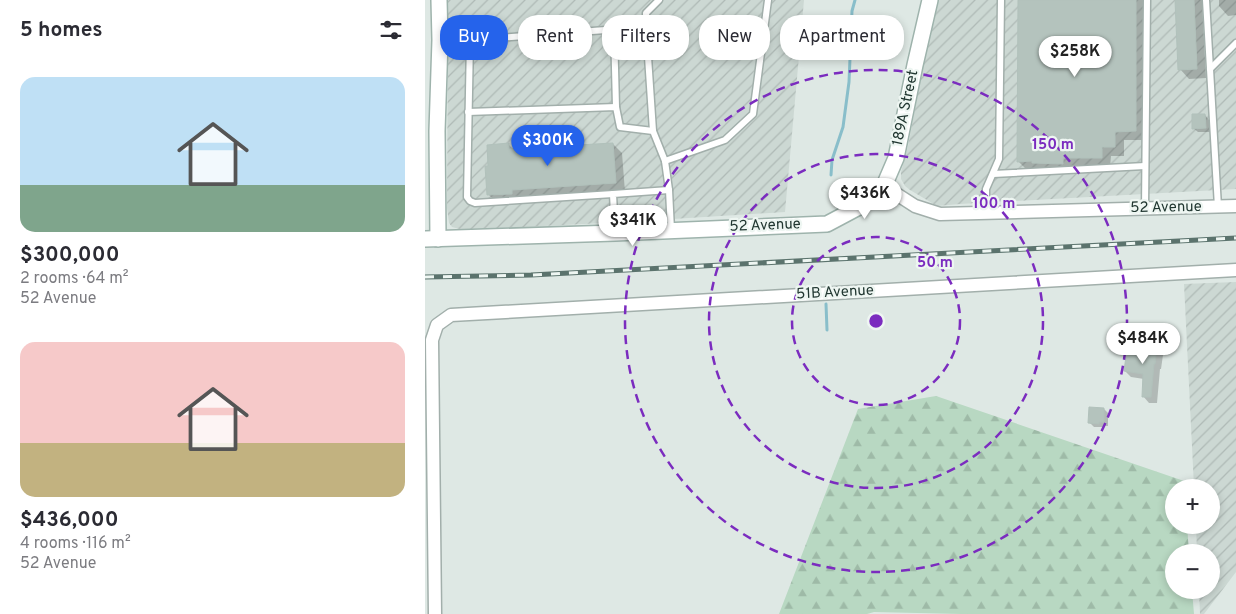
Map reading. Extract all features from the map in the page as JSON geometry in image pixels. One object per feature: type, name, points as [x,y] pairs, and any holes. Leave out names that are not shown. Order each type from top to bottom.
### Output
[{"type":"street","points":[[432,239],[434,131],[440,40],[439,0]]},
{"type":"street","name":"189A Street","points":[[885,186],[896,158],[930,0]]},
{"type":"street","name":"52 Avenue","points":[[432,239],[827,224],[859,207],[885,186],[915,206],[940,214],[1236,206]]},
{"type":"street","name":"51B Avenue","points":[[435,614],[432,340],[437,325],[451,315],[1236,270]]},
{"type":"lane","points":[[646,15],[659,0]]},
{"type":"lane","points":[[665,160],[725,140],[753,114],[768,0]]},
{"type":"lane","points":[[986,212],[986,188],[999,159],[1001,0]]},
{"type":"lane","points":[[1145,209],[1147,0]]},
{"type":"lane","points":[[1206,0],[1218,207]]},
{"type":"lane","points":[[508,37],[602,30]]},
{"type":"lane","points":[[1210,69],[1236,43]]},
{"type":"lane","points":[[469,60],[467,197],[469,201],[475,203],[669,190]]},
{"type":"lane","points":[[615,60],[616,107],[620,127],[653,131]]},
{"type":"lane","points":[[648,60],[653,131],[665,160],[671,230]]},
{"type":"lane","points":[[468,112],[616,107]]},
{"type":"lane","points":[[993,174],[1145,166]]},
{"type":"lane","points":[[613,194],[615,233]]},
{"type":"shaded area","points":[[448,0],[804,0],[803,15],[780,15],[780,60],[799,60],[785,212],[463,230],[452,227],[449,223],[447,208],[448,60],[508,60],[508,15],[448,15]]},
{"type":"shaded area","points":[[937,0],[1236,0],[1236,189],[937,206],[910,190],[901,179],[901,172],[908,146]]},
{"type":"shaded area","points":[[1236,282],[1236,572],[1220,593],[1220,544],[1197,544],[1196,534],[1220,534],[1220,479],[1194,479],[1184,284]]},
{"type":"shaded area","points":[[1199,599],[1215,599],[1204,614],[1200,614]]},
{"type":"green space","points":[[936,396],[1178,479],[1165,479],[1165,534],[1188,534],[1188,544],[1165,544],[1165,599],[1193,599],[1194,614],[874,612],[867,614],[779,614],[858,409]]},
{"type":"building","points":[[1018,0],[1136,0],[1136,131],[1115,132],[1115,147],[1102,147],[1102,158],[1063,158],[1063,164],[1032,163],[1032,161],[1017,162]]},
{"type":"building","points":[[1175,0],[1194,0],[1197,69],[1178,70]]},
{"type":"building","points":[[1192,114],[1205,114],[1206,128],[1192,129]]},
{"type":"building","points":[[509,143],[509,149],[613,143],[616,183],[512,190],[512,194],[487,195],[485,166],[488,166],[487,145]]},
{"type":"building","points":[[1140,341],[1152,343],[1151,347],[1157,348],[1151,397],[1142,397],[1143,374],[1124,371],[1127,349],[1138,350]]},
{"type":"building","points":[[1089,407],[1104,408],[1104,422],[1099,422],[1099,424],[1088,423]]},
{"type":"waterway","points":[[831,175],[832,160],[843,127],[849,82],[852,11],[855,0]]},
{"type":"waterway","points":[[826,304],[827,330]]},
{"type":"railway","points":[[425,277],[531,275],[1236,238]]}]
